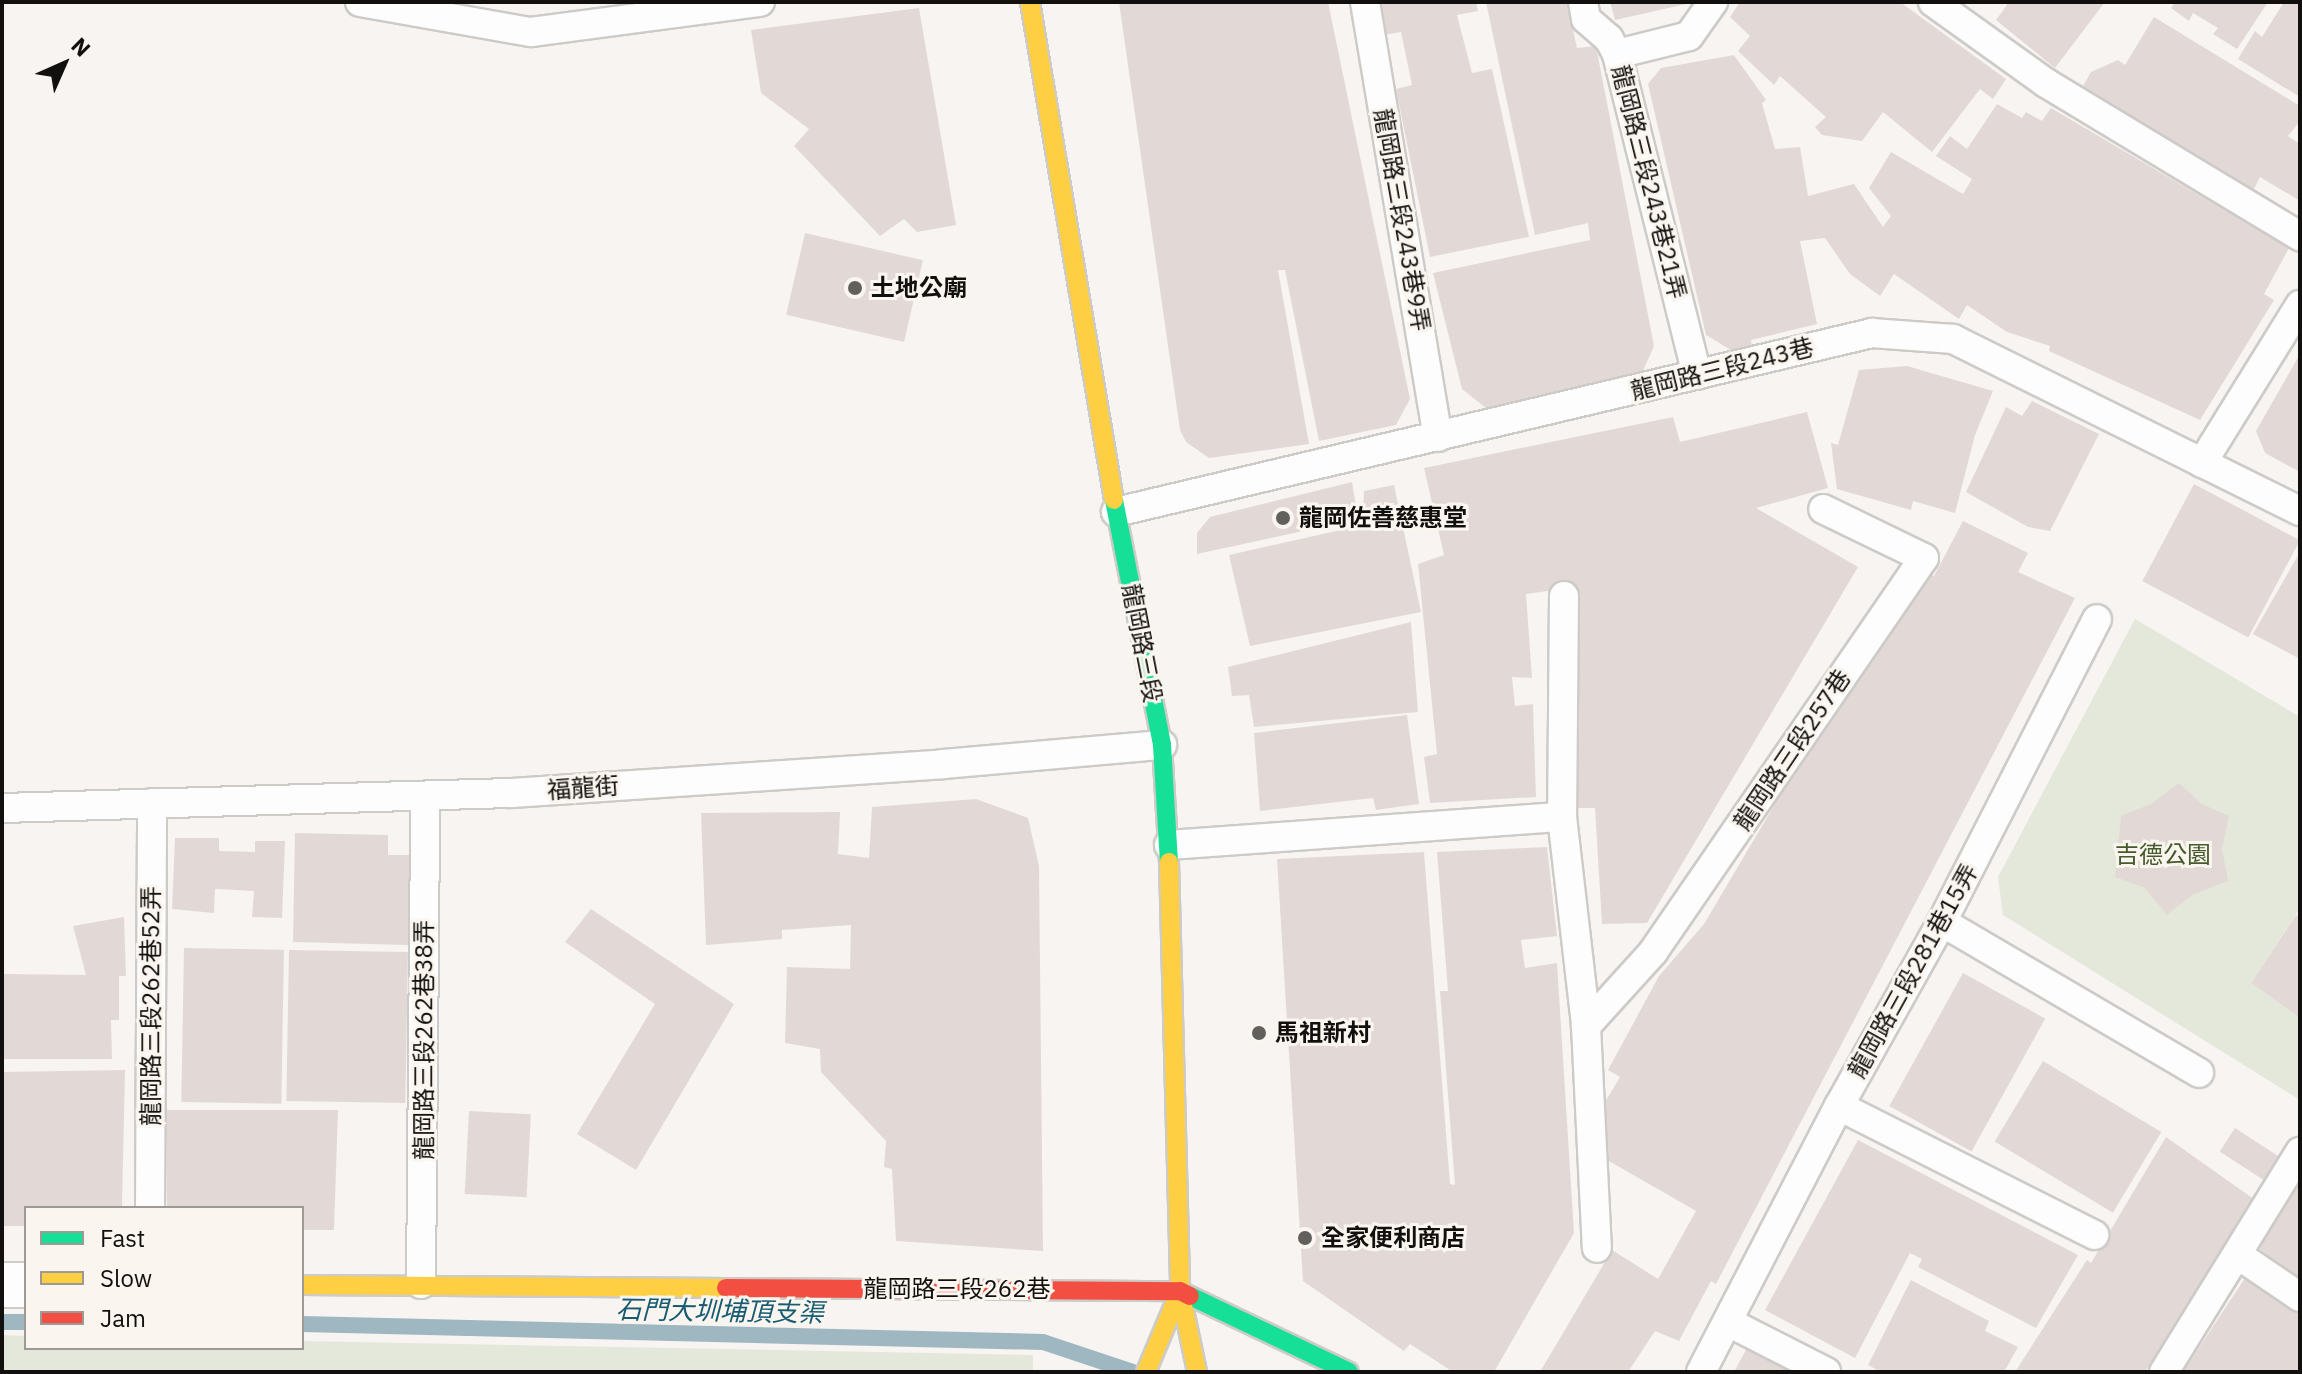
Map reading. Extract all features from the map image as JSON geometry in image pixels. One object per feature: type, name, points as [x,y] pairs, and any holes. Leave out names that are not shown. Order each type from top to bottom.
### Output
[{"type":"main road","name":"龍岡路三段","points":[[1030,2],[1116,512],[1162,745],[1169,845],[1180,1291],[1197,1372]]},
{"type":"main road","name":"龍岡路三段262巷","points":[[304,1285],[1180,1291]]},
{"type":"main road","name":"龍岡路三段","points":[[1146,1372],[1180,1291]]},
{"type":"main road","points":[[1180,1291],[1349,1372]]},
{"type":"street","points":[[2,1285],[24,1285]]},
{"type":"lane","points":[[360,2],[531,32],[760,2]]},
{"type":"lane","name":"龍岡路三段243巷9弄","points":[[1365,2],[1438,437]]},
{"type":"lane","points":[[1583,2],[1586,19],[1609,39],[1617,54]]},
{"type":"lane","name":"龍岡路三段243巷21弄","points":[[1697,375],[1617,54],[1689,36],[1713,2]]},
{"type":"lane","points":[[1933,2],[2046,83],[2300,236]]},
{"type":"lane","points":[[2202,463],[2300,305]]},
{"type":"lane","name":"龍岡路三段243巷","points":[[1116,512],[1872,333],[1953,339],[2300,511]]},
{"type":"lane","name":"龍岡路三段257巷","points":[[1586,1026],[1653,952],[1924,558],[1823,509]]},
{"type":"lane","points":[[1564,596],[1562,817],[1586,1026],[1597,1248]]},
{"type":"lane","name":"龍岡路三段281巷15弄","points":[[1701,1372],[1730,1323],[1839,1106],[1942,922],[2097,619]]},
{"type":"lane","name":"福龍街","points":[[2,808],[425,796],[912,766],[1162,745]]},
{"type":"lane","name":"龍岡路三段262巷38弄","points":[[421,1284],[425,796]]},
{"type":"lane","name":"龍岡路三段262巷52弄","points":[[150,1206],[152,803]]},
{"type":"lane","points":[[1169,845],[1562,817]]},
{"type":"lane","points":[[1942,922],[2199,1073]]},
{"type":"lane","points":[[1839,1106],[2094,1235]]},
{"type":"lane","points":[[2164,1372],[2300,1152]]},
{"type":"lane","points":[[2238,1255],[2300,1297]]},
{"type":"lane","points":[[1730,1323],[1826,1372]]},
{"type":"green space","name":"吉德公園","points":[[2135,619],[2300,717],[2300,908],[2251,983],[2300,1018],[2300,1100],[2003,915],[1998,877]]},
{"type":"green space","points":[[2,1335],[24,1336],[24,1350],[304,1350],[304,1341],[1033,1355],[1033,1372],[2,1372]]},
{"type":"building","points":[[1119,2],[1328,2],[1410,399],[1396,425],[1319,441],[1285,270],[1278,270],[1309,444],[1209,458],[1186,442],[1180,430]]},
{"type":"building","points":[[1376,2],[1476,2],[1478,11],[1457,15],[1472,73],[1492,69],[1529,237],[1430,257],[1396,89],[1412,85],[1401,32],[1382,35]]},
{"type":"building","points":[[1486,2],[1567,2],[1577,48],[1596,46],[1654,346],[1642,373],[1486,408],[1462,389],[1433,273],[1590,240],[1588,223],[1535,235]]},
{"type":"building","points":[[1610,2],[1691,2],[1691,3],[1615,20]]},
{"type":"building","points":[[1740,2],[1900,2],[2006,79],[1993,99],[1980,89],[1932,152],[1883,112],[1862,141],[1822,135],[1815,127],[1826,117],[1780,76],[1774,85],[1738,51],[1750,36],[1730,17]]},
{"type":"building","points":[[2004,2],[2105,2],[2055,68],[1996,20],[2007,5]]},
{"type":"building","points":[[2175,2],[2268,2],[2237,49],[2213,34],[2218,28],[2193,13],[2189,21],[2171,8]]},
{"type":"building","points":[[2284,2],[2300,2],[2300,97],[2238,59],[2255,31],[2262,37]]},
{"type":"building","points":[[919,8],[956,225],[917,232],[904,219],[880,236],[794,146],[809,129],[761,93],[751,30]]},
{"type":"building","points":[[2154,17],[2300,106],[2300,121],[2288,136],[2300,144],[2300,201],[2260,177],[2253,191],[2082,88],[2091,72],[2118,60],[2125,65]]},
{"type":"building","points":[[1734,55],[1766,100],[1762,103],[1775,149],[1800,147],[1808,196],[1854,184],[1883,227],[1891,216],[1869,188],[1891,152],[1963,194],[1972,179],[1936,156],[1950,136],[1967,149],[1997,104],[2022,118],[2026,112],[2042,121],[2051,108],[2289,248],[2264,294],[2274,300],[2200,420],[2049,351],[2050,346],[2007,332],[1967,305],[1959,319],[1894,274],[1880,296],[1850,274],[1825,238],[1800,241],[1817,324],[1751,340],[1752,347],[1731,350],[1706,335],[1648,84],[1661,68]]},
{"type":"building","name":"土地公廟","points":[[805,233],[923,260],[904,342],[786,315]]},
{"type":"building","points":[[2300,354],[2300,472],[2265,453],[2256,431]]},
{"type":"building","points":[[1907,366],[1993,391],[1975,435],[1955,513],[1913,501],[1911,510],[1837,489],[1831,443],[1838,445],[1859,370]]},
{"type":"building","points":[[2032,401],[2099,434],[2050,531],[2028,527],[1966,492],[2006,407],[2022,416]]},
{"type":"building","points":[[1807,412],[1828,488],[1756,508],[1858,567],[1647,923],[1602,924],[1595,808],[1575,808],[1562,589],[1526,594],[1532,678],[1512,677],[1515,706],[1533,704],[1536,797],[1430,803],[1424,757],[1437,754],[1418,564],[1444,555],[1424,468],[1673,417],[1680,442]]},
{"type":"building","name":"龍岡佐善慈惠堂","points":[[1352,482],[1358,519],[1197,554],[1197,533],[1210,517]]},
{"type":"building","points":[[2194,484],[2300,540],[2248,637],[2142,581]]},
{"type":"building","points":[[1394,485],[1421,612],[1250,646],[1229,555],[1363,525],[1364,491]]},
{"type":"building","points":[[1963,521],[2028,553],[2018,572],[2075,598],[1716,1284],[1711,1281],[1679,1341],[1655,1331],[1628,1372],[1540,1372],[1612,1250],[1658,1279],[1696,1211],[1609,1161],[1605,1102],[1620,1077],[1608,1070],[1659,976],[1704,924],[1915,567],[1934,576]]},
{"type":"building","points":[[2300,552],[2300,659],[2253,634]]},
{"type":"building","points":[[1411,622],[1418,712],[1254,727],[1249,695],[1232,696],[1228,667]]},
{"type":"building","points":[[1407,715],[1419,804],[1376,810],[1373,798],[1260,811],[1254,733]]},
{"type":"building","points":[[2179,783],[2202,804],[2229,816],[2222,849],[2228,881],[2192,895],[2167,915],[2145,888],[2115,877],[2121,816],[2151,804]]},
{"type":"building","points":[[976,799],[1028,818],[1039,866],[1043,1251],[896,1241],[892,1169],[884,1167],[886,1141],[821,1072],[820,1049],[785,1043],[787,967],[850,969],[851,925],[782,930],[782,939],[706,945],[701,813],[840,812],[838,854],[869,858],[872,807]]},
{"type":"building","points":[[295,833],[388,835],[388,855],[409,855],[409,945],[293,942]]},
{"type":"building","points":[[175,838],[219,838],[219,851],[255,852],[255,841],[285,841],[282,918],[252,917],[254,891],[215,889],[214,913],[172,909]]},
{"type":"building","points":[[1547,847],[1557,936],[1521,940],[1525,968],[1557,963],[1574,1233],[1494,1372],[1453,1372],[1410,1344],[1404,1351],[1303,1281],[1277,859],[1424,852],[1450,1184],[1455,1185],[1440,991],[1448,991],[1437,852]]},
{"type":"building","points":[[591,909],[734,1004],[636,1170],[577,1134],[655,1004],[565,942]]},
{"type":"building","points":[[2296,915],[2300,918],[2300,1018],[2251,983]]},
{"type":"building","points":[[124,917],[126,976],[119,976],[119,1020],[111,1020],[112,1059],[2,1059],[2,974],[86,975],[73,926]]},
{"type":"building","points":[[184,948],[284,950],[281,1104],[181,1102]]},
{"type":"building","points":[[289,950],[408,952],[405,1103],[286,1101]]},
{"type":"building","points":[[1963,973],[2045,1019],[1972,1152],[1889,1106]]},
{"type":"building","points":[[2043,1061],[2161,1132],[2113,1213],[1995,1142]]},
{"type":"building","points":[[125,1070],[122,1206],[24,1206],[24,1226],[2,1226],[2,1072]]},
{"type":"building","points":[[167,1110],[338,1110],[334,1230],[304,1230],[304,1206],[167,1206]]},
{"type":"building","points":[[469,1111],[531,1114],[527,1197],[465,1194]]},
{"type":"building","points":[[2235,1128],[2282,1158],[2267,1182],[2220,1151]]},
{"type":"building","points":[[2166,1137],[2258,1202],[2145,1372],[2015,1372],[2087,1260],[2091,1263]]},
{"type":"building","points":[[1858,1140],[2078,1255],[2036,1328],[1918,1267],[1922,1259],[1910,1253],[1855,1358],[1765,1310]]},
{"type":"building","points":[[2300,1181],[2300,1284],[2259,1248]]},
{"type":"building","points":[[2247,1275],[2300,1310],[2300,1372],[2183,1372]]},
{"type":"building","points":[[1911,1280],[1989,1321],[1985,1331],[2018,1347],[2004,1372],[1881,1372],[1868,1365]]},
{"type":"building","points":[[1747,1348],[1794,1372],[1734,1372]]},
{"type":"waterway","name":"石門大圳埔頂支渠","points":[[2,1322],[24,1322]]},
{"type":"waterway","name":"石門大圳埔頂支渠","points":[[304,1324],[1043,1342],[1133,1372]]},
{"type":"traffic: fast","points":[[1114,500],[1162,745],[1169,862]]},
{"type":"traffic: fast","points":[[1190,1296],[1349,1372]]},
{"type":"traffic: slow","points":[[1030,2],[1114,500]]},
{"type":"traffic: slow","points":[[1169,862],[1180,1291],[1197,1372]]},
{"type":"traffic: slow","points":[[304,1285],[726,1288]]},
{"type":"traffic: slow","points":[[1146,1372],[1180,1291]]},
{"type":"traffic: jam","points":[[726,1288],[1180,1291],[1190,1296]]},
{"type":"place","name":"土地公廟","points":[[855,288]]},
{"type":"place","name":"龍岡佐善慈惠堂","points":[[1283,518]]},
{"type":"place","name":"馬祖新村","points":[[1259,1033]]},
{"type":"place","name":"全家便利商店","points":[[1305,1238]]}]
